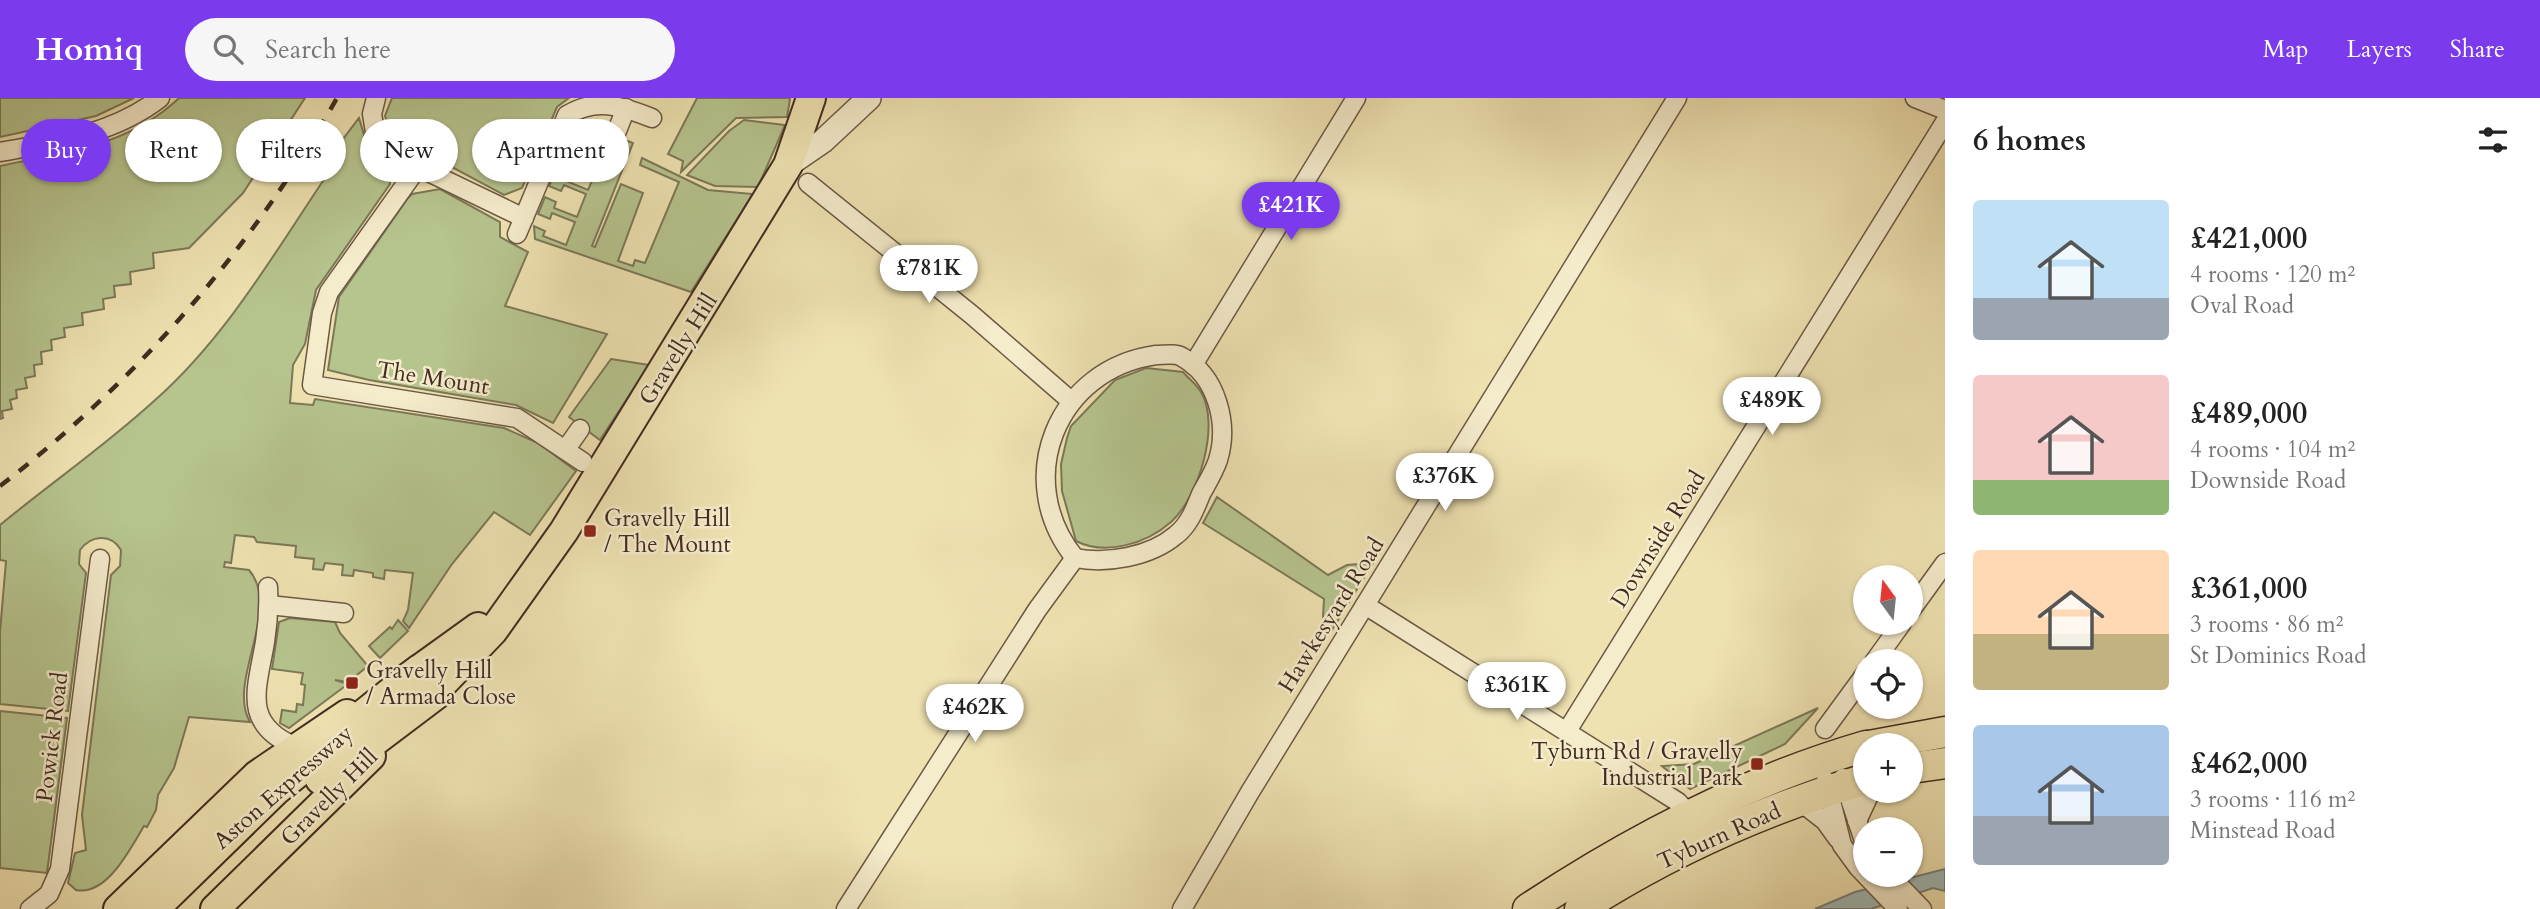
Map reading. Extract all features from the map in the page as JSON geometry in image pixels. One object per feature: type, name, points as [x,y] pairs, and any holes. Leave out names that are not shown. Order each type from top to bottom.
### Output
[{"type":"highway","name":"Aston Expressway","points":[[151,909],[275,788],[429,681]]},
{"type":"highway","name":"Aston Expressway","points":[[182,909],[306,790],[429,681]]},
{"type":"highway","name":"Tyburn Road","points":[[1528,909],[1689,814],[1844,747],[1945,732]]},
{"type":"highway","points":[[1923,766],[1945,763]]},
{"type":"highway","name":"Tyburn Road","points":[[1580,909],[1627,879],[1707,839],[1798,800],[1853,787]]},
{"type":"main road","name":"Gravelly Hill","points":[[215,909],[429,681],[493,631],[564,531],[651,393],[798,174],[811,98]]},
{"type":"main road","name":"Gravelly Hill","points":[[118,909],[229,801],[296,747],[429,681]]},
{"type":"street","points":[[0,152],[98,131],[126,121],[160,98]]},
{"type":"street","points":[[373,119],[376,98]]},
{"type":"street","points":[[869,98],[823,141],[798,174],[972,315],[1071,401]]},
{"type":"street","points":[[1192,365],[1356,98]]},
{"type":"street","name":"Hawkesyard Road","points":[[1182,909],[1365,604],[1677,98]]},
{"type":"street","points":[[1914,98],[1945,110]]},
{"type":"street","points":[[444,182],[520,226],[567,115],[590,99],[652,118]]},
{"type":"street","points":[[622,119],[626,108]]},
{"type":"street","name":"Downside Road","points":[[1567,731],[1945,122]]},
{"type":"street","name":"The Mount","points":[[407,182],[329,292],[314,358],[312,385],[502,414],[529,424],[583,462]]},
{"type":"street","points":[[1181,355],[1206,376],[1214,392],[1221,426],[1218,460],[1191,518],[1178,534],[1154,549],[1091,561],[1075,558],[1052,525],[1046,504],[1045,476],[1050,450],[1071,401],[1094,379],[1136,358],[1181,355]]},
{"type":"street","points":[[566,449],[580,429]]},
{"type":"street","points":[[846,909],[1037,610],[1075,558]]},
{"type":"street","name":"Powick Road","points":[[30,909],[50,894],[60,869],[100,559]]},
{"type":"street","points":[[1923,593],[1945,563]]},
{"type":"street","points":[[296,747],[272,734],[256,706],[268,596],[344,613]]},
{"type":"street","points":[[1365,604],[1678,802],[1689,814]]},
{"type":"street","points":[[1842,845],[1853,787],[1844,747],[1853,717]]},
{"type":"street","points":[[1798,800],[1825,821],[1857,867],[1898,909]]},
{"type":"street","points":[[1901,887],[1922,909]]},
{"type":"green space","points":[[0,98],[134,98],[96,116],[82,119],[21,119],[21,132],[0,137]]},
{"type":"green space","points":[[179,98],[305,98],[291,119],[236,119],[236,182],[250,182],[243,193],[189,248],[153,253],[154,268],[130,272],[131,284],[114,286],[115,297],[103,299],[104,309],[82,313],[83,325],[64,328],[65,337],[51,340],[52,350],[41,352],[42,364],[34,365],[35,376],[25,378],[27,388],[16,390],[17,398],[10,400],[12,409],[2,411],[3,418],[0,419],[0,166],[21,162],[21,182],[111,182],[111,139],[125,134],[125,182],[222,182],[222,119],[152,119]]},
{"type":"green space","points":[[392,98],[569,98],[557,107],[552,119],[472,119],[472,178],[458,170],[458,119],[386,119]]},
{"type":"green space","points":[[697,98],[790,99],[787,117],[736,118],[681,172],[683,161],[668,154]]},
{"type":"green space","points":[[359,118],[360,182],[390,184],[316,290],[305,344],[293,365],[290,403],[313,405],[315,399],[504,428],[538,443],[576,471],[530,535],[494,512],[452,564],[409,628],[403,621],[408,610],[413,573],[385,570],[384,579],[373,577],[373,573],[354,570],[353,576],[342,575],[343,565],[325,563],[323,570],[313,569],[314,559],[295,557],[296,546],[257,542],[254,537],[235,535],[231,563],[225,562],[224,567],[249,570],[258,586],[260,605],[244,687],[244,705],[250,722],[189,717],[174,768],[158,795],[156,810],[147,827],[144,826],[116,869],[98,886],[76,890],[68,883],[75,853],[86,850],[82,815],[111,575],[120,566],[121,550],[112,541],[101,538],[90,541],[80,550],[79,564],[86,573],[68,711],[0,704],[0,632],[6,561],[0,560],[0,525],[136,417],[206,348],[252,288],[322,182],[346,182],[346,135]]},
{"type":"green space","points":[[744,120],[785,125],[758,187],[715,186],[687,175],[729,131]]},
{"type":"green space","points":[[642,158],[708,190],[753,194],[691,292],[535,239],[534,226],[545,231],[543,236],[566,245],[575,222],[552,213],[550,219],[538,214],[545,197],[556,202],[554,208],[577,217],[586,194],[564,185],[561,191],[549,186],[551,182],[568,182],[588,190],[591,182],[617,182],[592,246],[595,247],[621,184],[643,193],[618,261],[633,266],[635,260],[645,263],[679,182],[640,165]]},
{"type":"green space","points":[[480,182],[525,182],[522,188],[504,195]]},
{"type":"green space","points":[[440,189],[500,222],[500,237],[528,252],[505,306],[607,334],[553,423],[516,405],[369,380],[328,370],[339,297],[408,198],[412,194]]},
{"type":"green space","points":[[611,359],[649,365],[600,440],[569,417]]},
{"type":"green space","points":[[1146,368],[1183,372],[1201,392],[1207,406],[1209,423],[1204,461],[1198,479],[1181,511],[1171,522],[1150,536],[1138,542],[1112,547],[1087,545],[1076,541],[1062,491],[1061,464],[1071,426],[1115,380]]},
{"type":"green space","points":[[1217,497],[1328,575],[1347,565],[1373,563],[1332,630],[1323,617],[1324,599],[1203,523]]},
{"type":"green space","points":[[290,618],[335,622],[340,633],[368,666],[348,682],[335,680],[348,684],[289,728],[280,723],[282,710],[296,712],[297,704],[303,705],[303,673],[272,669],[279,622]]},
{"type":"green space","points":[[398,620],[408,631],[380,658],[369,646],[390,627],[392,629]]},
{"type":"green space","points":[[1818,708],[1785,744],[1690,789],[1662,766],[1694,764]]},
{"type":"green space","points":[[0,711],[67,718],[47,873],[0,868]]},
{"type":"water","points":[[1945,869],[1945,891],[1933,888],[1871,909],[1815,909],[1875,887],[1923,887],[1923,875]]},
{"type":"railway","points":[[0,486],[99,402],[145,357],[188,309],[229,260],[267,208],[337,98]]},
{"type":"place","name":"Gravelly Hill / The Mount","points":[[590,531]]},
{"type":"place","name":"Gravelly Hill / Armada Close","points":[[352,683]]},
{"type":"place","name":"Tyburn Rd / Gravelly Industrial Park","points":[[1757,764]]}]
